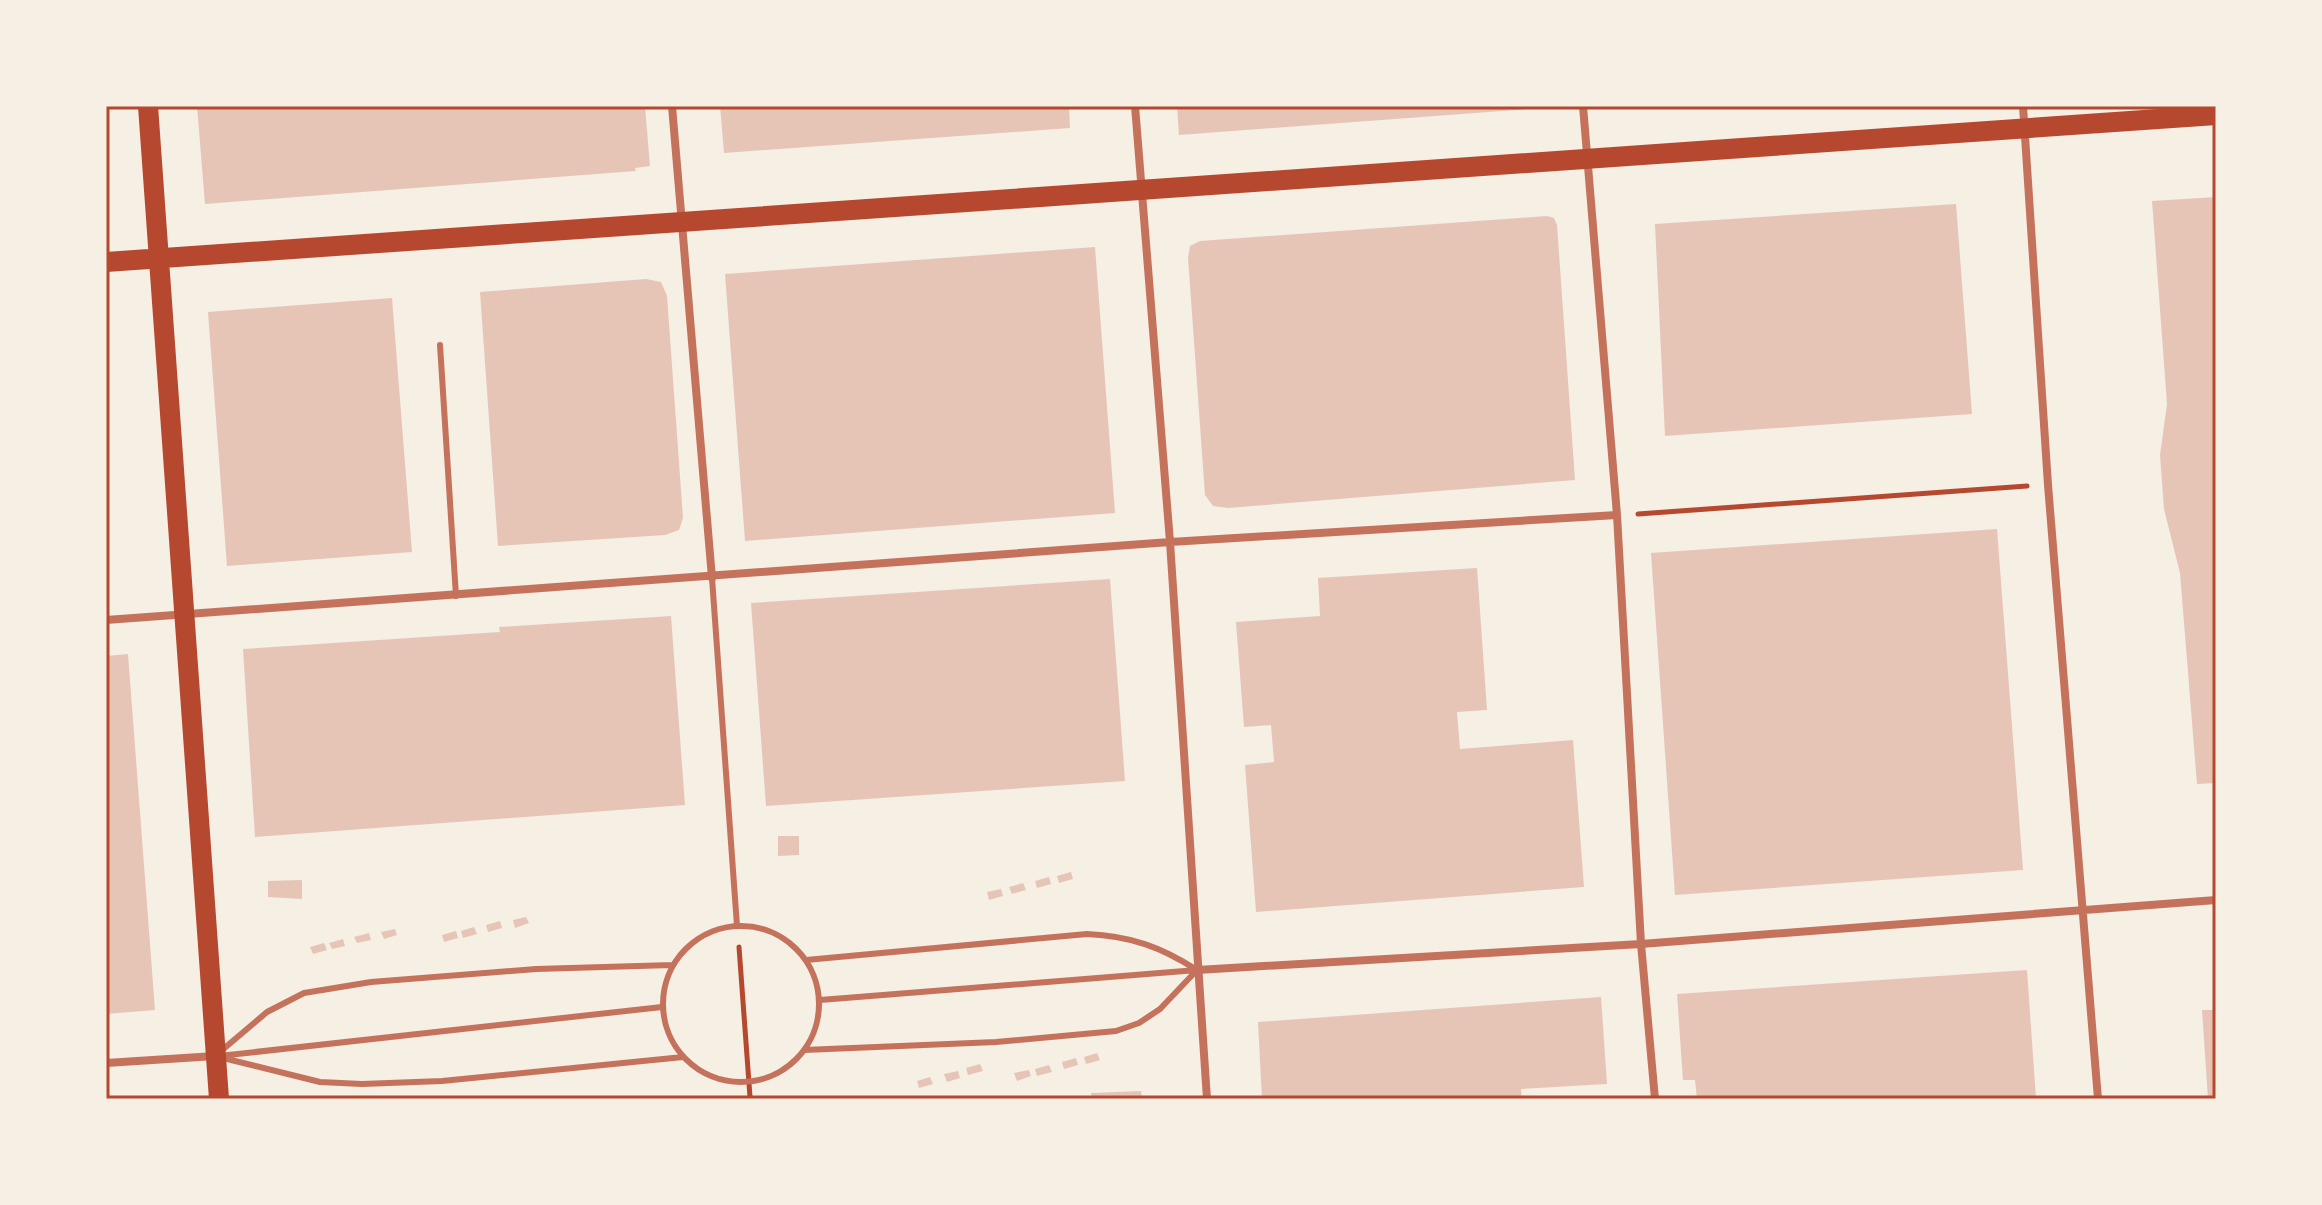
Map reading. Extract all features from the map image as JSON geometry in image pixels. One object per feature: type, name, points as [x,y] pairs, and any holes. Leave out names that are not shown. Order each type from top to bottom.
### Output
[{"type":"main road","points":[[148,106],[219,1099]]},
{"type":"main road","points":[[106,262],[2216,115]]},
{"type":"street","points":[[672,106],[712,578]]},
{"type":"street","points":[[1135,106],[1170,542],[1207,1099]]},
{"type":"street","points":[[1583,106],[1617,515],[1641,944],[1655,1099]]},
{"type":"street","points":[[2023,106],[2048,485],[2098,1099]]},
{"type":"street","points":[[106,620],[712,578],[1170,542],[1617,515]]},
{"type":"street","points":[[1197,970],[1641,944],[2216,900]]},
{"type":"street","points":[[106,1063],[215,1056]]},
{"type":"lane","points":[[440,345],[456,596]]},
{"type":"lane","points":[[712,578],[737,926]]},
{"type":"lane","points":[[737,926],[764,929],[788,941],[806,960],[816,979],[820,1000],[818,1017],[804,1050],[780,1072],[749,1082],[725,1080],[702,1072],[683,1057],[665,1025],[662,1007],[664,985],[672,965],[689,945],[712,931],[737,926]]},
{"type":"lane","points":[[806,960],[1087,934],[1119,936],[1152,944],[1197,970]]},
{"type":"lane","points":[[215,1056],[267,1012],[304,993],[371,982],[536,969],[672,965]]},
{"type":"lane","points":[[820,1000],[1197,970]]},
{"type":"lane","points":[[804,1050],[996,1042],[1116,1031],[1139,1023],[1160,1009],[1197,970]]},
{"type":"lane","points":[[215,1056],[662,1007]]},
{"type":"lane","points":[[215,1056],[289,1076],[362,1084],[442,1081],[683,1057]]},
{"type":"path","points":[[1617,515],[2048,485]]},
{"type":"path","points":[[737,926],[750,1097]]},
{"type":"building","points":[[197,106],[645,106],[650,166],[635,168],[636,171],[205,204]]},
{"type":"building","points":[[720,106],[1069,106],[1070,128],[724,153]]},
{"type":"building","points":[[1177,106],[1542,106],[1542,108],[1179,135]]},
{"type":"building","points":[[2216,197],[2216,783],[2197,784],[2180,573],[2164,509],[2160,455],[2167,404],[2152,201]]},
{"type":"building","points":[[1956,204],[1972,414],[1665,436],[1655,224]]},
{"type":"building","points":[[1547,216],[1554,218],[1557,225],[1575,480],[1228,508],[1213,506],[1205,495],[1188,258],[1190,246],[1200,241]]},
{"type":"building","points":[[1095,247],[1115,513],[745,541],[725,274]]},
{"type":"building","points":[[646,279],[661,282],[667,296],[683,518],[679,530],[665,535],[498,546],[480,292]]},
{"type":"building","points":[[392,298],[412,552],[227,566],[208,312]]},
{"type":"building","points":[[1997,529],[2023,870],[1675,895],[1651,553]]},
{"type":"building","points":[[1477,568],[1487,710],[1457,712],[1460,749],[1573,740],[1584,887],[1256,912],[1245,765],[1274,762],[1271,725],[1244,727],[1236,622],[1320,616],[1318,578]]},
{"type":"building","points":[[1110,579],[1125,781],[766,806],[751,603]]},
{"type":"building","points":[[671,616],[685,805],[255,837],[243,649],[500,632],[499,627]]},
{"type":"building","points":[[128,654],[155,1010],[106,1014],[106,656]]},
{"type":"building","points":[[778,836],[799,836],[799,855],[778,856]]},
{"type":"building","points":[[1071,872],[1073,879],[1059,883],[1057,876]]},
{"type":"building","points":[[1049,877],[1051,884],[1037,888],[1035,881]]},
{"type":"building","points":[[302,880],[302,899],[268,897],[268,881]]},
{"type":"building","points":[[1023,883],[1026,890],[1012,894],[1009,887]]},
{"type":"building","points":[[1001,889],[1003,896],[989,900],[987,892]]},
{"type":"building","points":[[526,917],[529,923],[515,928],[513,920]]},
{"type":"building","points":[[500,921],[502,928],[488,932],[486,925]]},
{"type":"building","points":[[474,927],[477,934],[463,938],[461,931]]},
{"type":"building","points":[[395,929],[397,935],[384,939],[381,932]]},
{"type":"building","points":[[456,931],[458,938],[444,942],[442,935]]},
{"type":"building","points":[[369,933],[371,940],[357,943],[354,937]]},
{"type":"building","points":[[343,939],[345,946],[332,949],[329,943]]},
{"type":"building","points":[[324,943],[327,950],[313,954],[310,947]]},
{"type":"building","points":[[2027,970],[2036,1099],[1697,1099],[1695,1080],[1683,1080],[1677,994]]},
{"type":"building","points":[[1601,997],[1607,1084],[1521,1089],[1522,1099],[1262,1099],[1258,1022]]},
{"type":"building","points":[[2202,1010],[2216,1010],[2216,1099],[2208,1099]]},
{"type":"building","points":[[1097,1053],[1100,1060],[1086,1064],[1084,1057]]},
{"type":"building","points":[[1076,1058],[1078,1065],[1064,1069],[1062,1062]]},
{"type":"building","points":[[980,1064],[983,1071],[968,1075],[966,1068]]},
{"type":"building","points":[[1049,1065],[1052,1072],[1037,1076],[1035,1069]]},
{"type":"building","points":[[1029,1070],[1031,1076],[1017,1081],[1014,1073]]},
{"type":"building","points":[[958,1071],[960,1078],[947,1082],[944,1074]]},
{"type":"building","points":[[930,1077],[933,1084],[919,1088],[917,1081]]},
{"type":"building","points":[[1141,1091],[1142,1099],[1092,1099],[1091,1093]]}]
